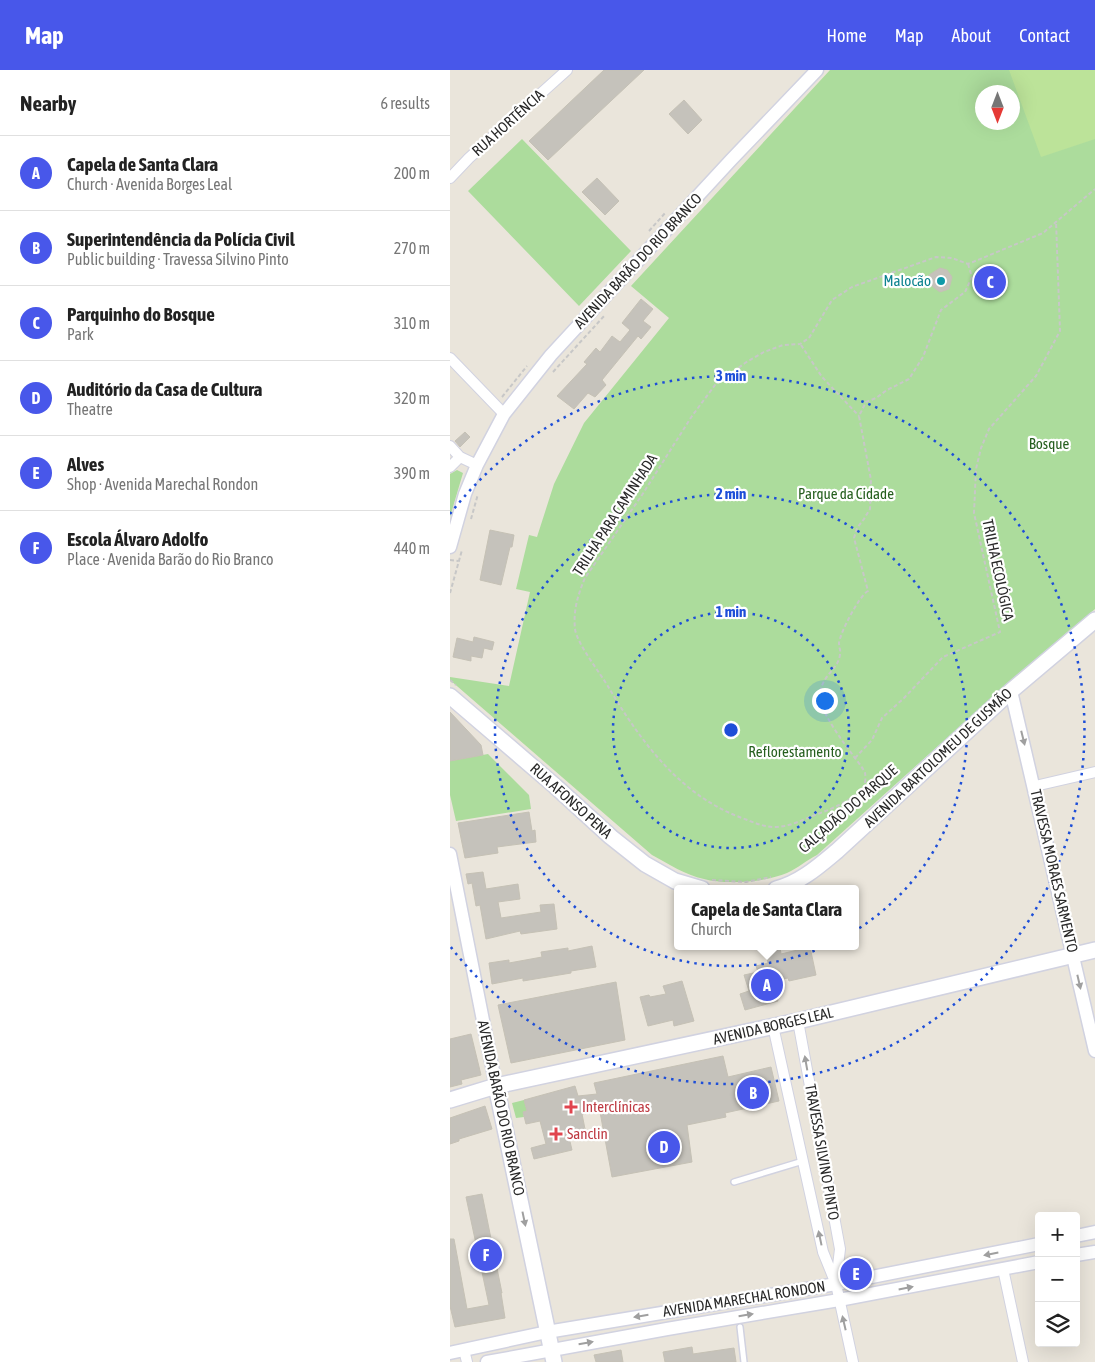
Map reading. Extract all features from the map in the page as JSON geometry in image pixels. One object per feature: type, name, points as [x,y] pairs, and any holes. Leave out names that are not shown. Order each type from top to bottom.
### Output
[{"type":"main road","name":"AVENIDA BARTOLOMEU DE GUSMÃO","points":[[775,883],[796,881],[815,869],[837,851],[1011,691],[1095,620]]},
{"type":"main road","name":"RUA AFONSO PENA","points":[[453,690],[611,837],[645,864],[675,881],[704,884]]},
{"type":"main road","name":"AVENIDA BORGES LEAL","points":[[450,1100],[496,1086],[798,1021],[1095,950]]},
{"type":"main road","name":"AVENIDA BARÃO DO RIO BRANCO","points":[[496,1086],[552,1356]]},
{"type":"street","name":"RUA HORTÊNCIA","points":[[450,178],[567,70]]},
{"type":"street","name":"AVENIDA BARÃO DO RIO BRANCO","points":[[450,547],[465,494],[477,465],[504,414],[550,355],[817,70]]},
{"type":"street","points":[[450,358],[504,414]]},
{"type":"street","points":[[450,446],[460,457],[477,465]]},
{"type":"street","points":[[450,467],[460,457]]},
{"type":"street","name":"TRAVESSA MORAES SARMENTO","points":[[1011,691],[1095,1052]]},
{"type":"street","points":[[1034,786],[1095,772]]},
{"type":"street","name":"AVENIDA BARÃO DO RIO BRANCO","points":[[450,854],[496,1086]]},
{"type":"street","name":"TRAVESSA SILVINO PINTO","points":[[798,1021],[840,1249],[836,1284]]},
{"type":"street","name":"TRAVESSA SILVINO PINTO","points":[[773,1026],[823,1252],[836,1284],[853,1362]]},
{"type":"street","points":[[1080,1235],[1095,1232]]},
{"type":"street","name":"AVENIDA MARECHAL RONDON","points":[[450,1353],[465,1356],[547,1332],[836,1284],[1035,1246]]},
{"type":"street","points":[[1080,1254],[1095,1252]]},
{"type":"street","points":[[948,1262],[953,1279]]},
{"type":"street","name":"AVENIDA MARECHAL RONDON","points":[[487,1362],[552,1356],[1035,1263]]},
{"type":"street","points":[[1003,1269],[1023,1362]]},
{"type":"lane","points":[[734,1182],[804,1161]]},
{"type":"lane","points":[[740,1327],[744,1362]]},
{"type":"path","points":[[968,264],[972,277],[965,292],[941,310],[923,358],[909,379],[866,402],[859,416],[822,377],[800,344],[810,338],[832,300],[852,287],[936,257],[952,258],[968,264],[1043,232],[1095,189]]},
{"type":"path","name":"TRILHA ECOLÓGICA","points":[[855,758],[872,740],[882,718],[943,658],[1000,632],[974,513],[976,469],[981,448],[989,429],[1036,376],[1060,331],[1056,221]]},
{"type":"path","points":[[548,378],[605,315]]},
{"type":"path","name":"TRILHA PARA CAMINHADA","points":[[800,344],[783,345],[764,352],[715,385],[692,416],[642,495],[585,578],[579,590],[575,610],[575,631],[584,649],[644,742],[689,788],[713,806],[761,825],[776,827],[797,823],[842,805],[864,788],[865,774],[842,740],[821,703],[820,692],[824,680],[838,663],[840,655],[839,642],[847,624],[858,601],[868,591],[854,538],[857,528],[870,509],[872,480],[859,416]]},
{"type":"path","points":[[469,524],[480,488]]},
{"type":"path","points":[[450,593],[464,543]]},
{"type":"path","points":[[450,560],[458,562]]},
{"type":"path","points":[[450,680],[453,690]]},
{"type":"path","points":[[704,884],[775,883]]},
{"type":"green space","name":"Parque da Cidade","points":[[830,70],[1095,70],[1095,609],[1007,684],[817,855],[787,873],[768,879],[734,882],[713,881],[690,875],[652,855],[450,680],[450,677],[509,686],[530,592],[516,589],[529,535],[537,537],[554,484],[584,423],[669,318],[631,286]]},
{"type":"green space","points":[[1009,70],[1095,70],[1095,139],[1041,157],[1020,100],[1020,85],[1015,85]]},
{"type":"green space","points":[[522,139],[631,251],[579,306],[468,191]]},
{"type":"green space","points":[[457,470],[463,473],[450,517],[450,474]]},
{"type":"green space","points":[[488,754],[529,795],[531,809],[456,821],[450,795],[450,761]]},
{"type":"green space","points":[[524,1100],[527,1111],[523,1112],[524,1117],[516,1118],[512,1103]]},
{"type":"building","points":[[604,70],[644,70],[548,160],[529,141]]},
{"type":"building","points":[[684,100],[702,120],[688,134],[669,114]]},
{"type":"building","points":[[597,178],[619,201],[605,215],[582,192]]},
{"type":"building","name":"Malocão","points":[[940,268],[947,270],[952,277],[949,289],[940,292],[933,287],[929,275]]},
{"type":"building","points":[[641,299],[653,309],[643,321],[651,327],[641,339],[638,336],[602,380],[606,385],[595,397],[588,393],[574,409],[557,396],[587,364],[584,362],[596,348],[600,352],[612,336],[620,342],[630,330],[622,323]]},
{"type":"building","points":[[465,432],[470,437],[460,447],[455,441]]},
{"type":"building","points":[[490,530],[514,535],[501,585],[480,580]]},
{"type":"building","points":[[474,637],[494,642],[492,650],[484,648],[482,658],[471,656],[471,661],[453,657],[457,638],[473,642]]},
{"type":"building","points":[[450,712],[481,745],[483,755],[450,761]]},
{"type":"building","points":[[529,812],[532,831],[535,830],[536,842],[497,847],[498,853],[465,858],[458,823]]},
{"type":"building","points":[[483,872],[486,889],[518,884],[520,899],[498,902],[501,918],[541,912],[540,905],[554,904],[557,929],[521,934],[520,931],[486,939],[480,905],[476,906],[472,883],[468,884],[466,874]]},
{"type":"building","points":[[592,946],[596,967],[523,981],[523,978],[492,984],[489,963],[509,960],[509,963],[542,957],[541,952],[568,948],[568,951]]},
{"type":"building","points":[[765,950],[780,950],[781,954],[798,950],[811,950],[816,975],[789,981],[788,978],[773,981],[778,1001],[745,1010],[740,994],[749,991],[744,975],[758,972],[756,966],[768,963]]},
{"type":"building","points":[[682,981],[694,1021],[674,1026],[673,1020],[648,1026],[640,997],[666,994],[663,986]]},
{"type":"building","points":[[616,982],[625,1040],[511,1063],[498,1005]]},
{"type":"building","points":[[471,1034],[481,1075],[461,1080],[462,1084],[450,1087],[450,1039]]},
{"type":"building","points":[[723,1056],[728,1077],[771,1067],[779,1101],[725,1113],[726,1117],[687,1125],[692,1162],[612,1177],[600,1112],[582,1114],[585,1129],[568,1133],[572,1150],[534,1159],[531,1148],[546,1144],[540,1121],[526,1124],[523,1112],[527,1111],[524,1100],[575,1086],[578,1096],[597,1094],[594,1083]]},
{"type":"building","points":[[485,1106],[492,1129],[459,1139],[459,1141],[450,1144],[450,1118]]},
{"type":"building","points":[[482,1194],[502,1293],[505,1318],[455,1327],[450,1306],[450,1239],[454,1239],[467,1309],[489,1305],[466,1197]]},
{"type":"building","points":[[692,1347],[693,1354],[734,1348],[736,1362],[665,1362],[663,1352]]},
{"type":"building","points":[[621,1350],[623,1362],[596,1362],[594,1355]]},
{"type":"place","name":"Malocão","points":[[941,281]]},
{"type":"place","name":"Parquinho do Bosque","points":[[990,282]]},
{"type":"place","name":"Capela de Santa Clara","points":[[767,985]]},
{"type":"place","name":"Superintendência da Polícia Civil","points":[[753,1093]]},
{"type":"place","name":"Interclínicas","points":[[571,1107]]},
{"type":"place","name":"Sanclin","points":[[556,1134]]},
{"type":"place","name":"Auditório da Casa de Cultura","points":[[664,1147]]},
{"type":"place","name":"Escola Álvaro Adolfo","points":[[486,1255]]},
{"type":"place","name":"Alves","points":[[856,1274]]},
{"type":"park label","name":"Bosque","points":[[1049,444]]},
{"type":"park label","name":"Reflorestamento","points":[[795,752]]}]
